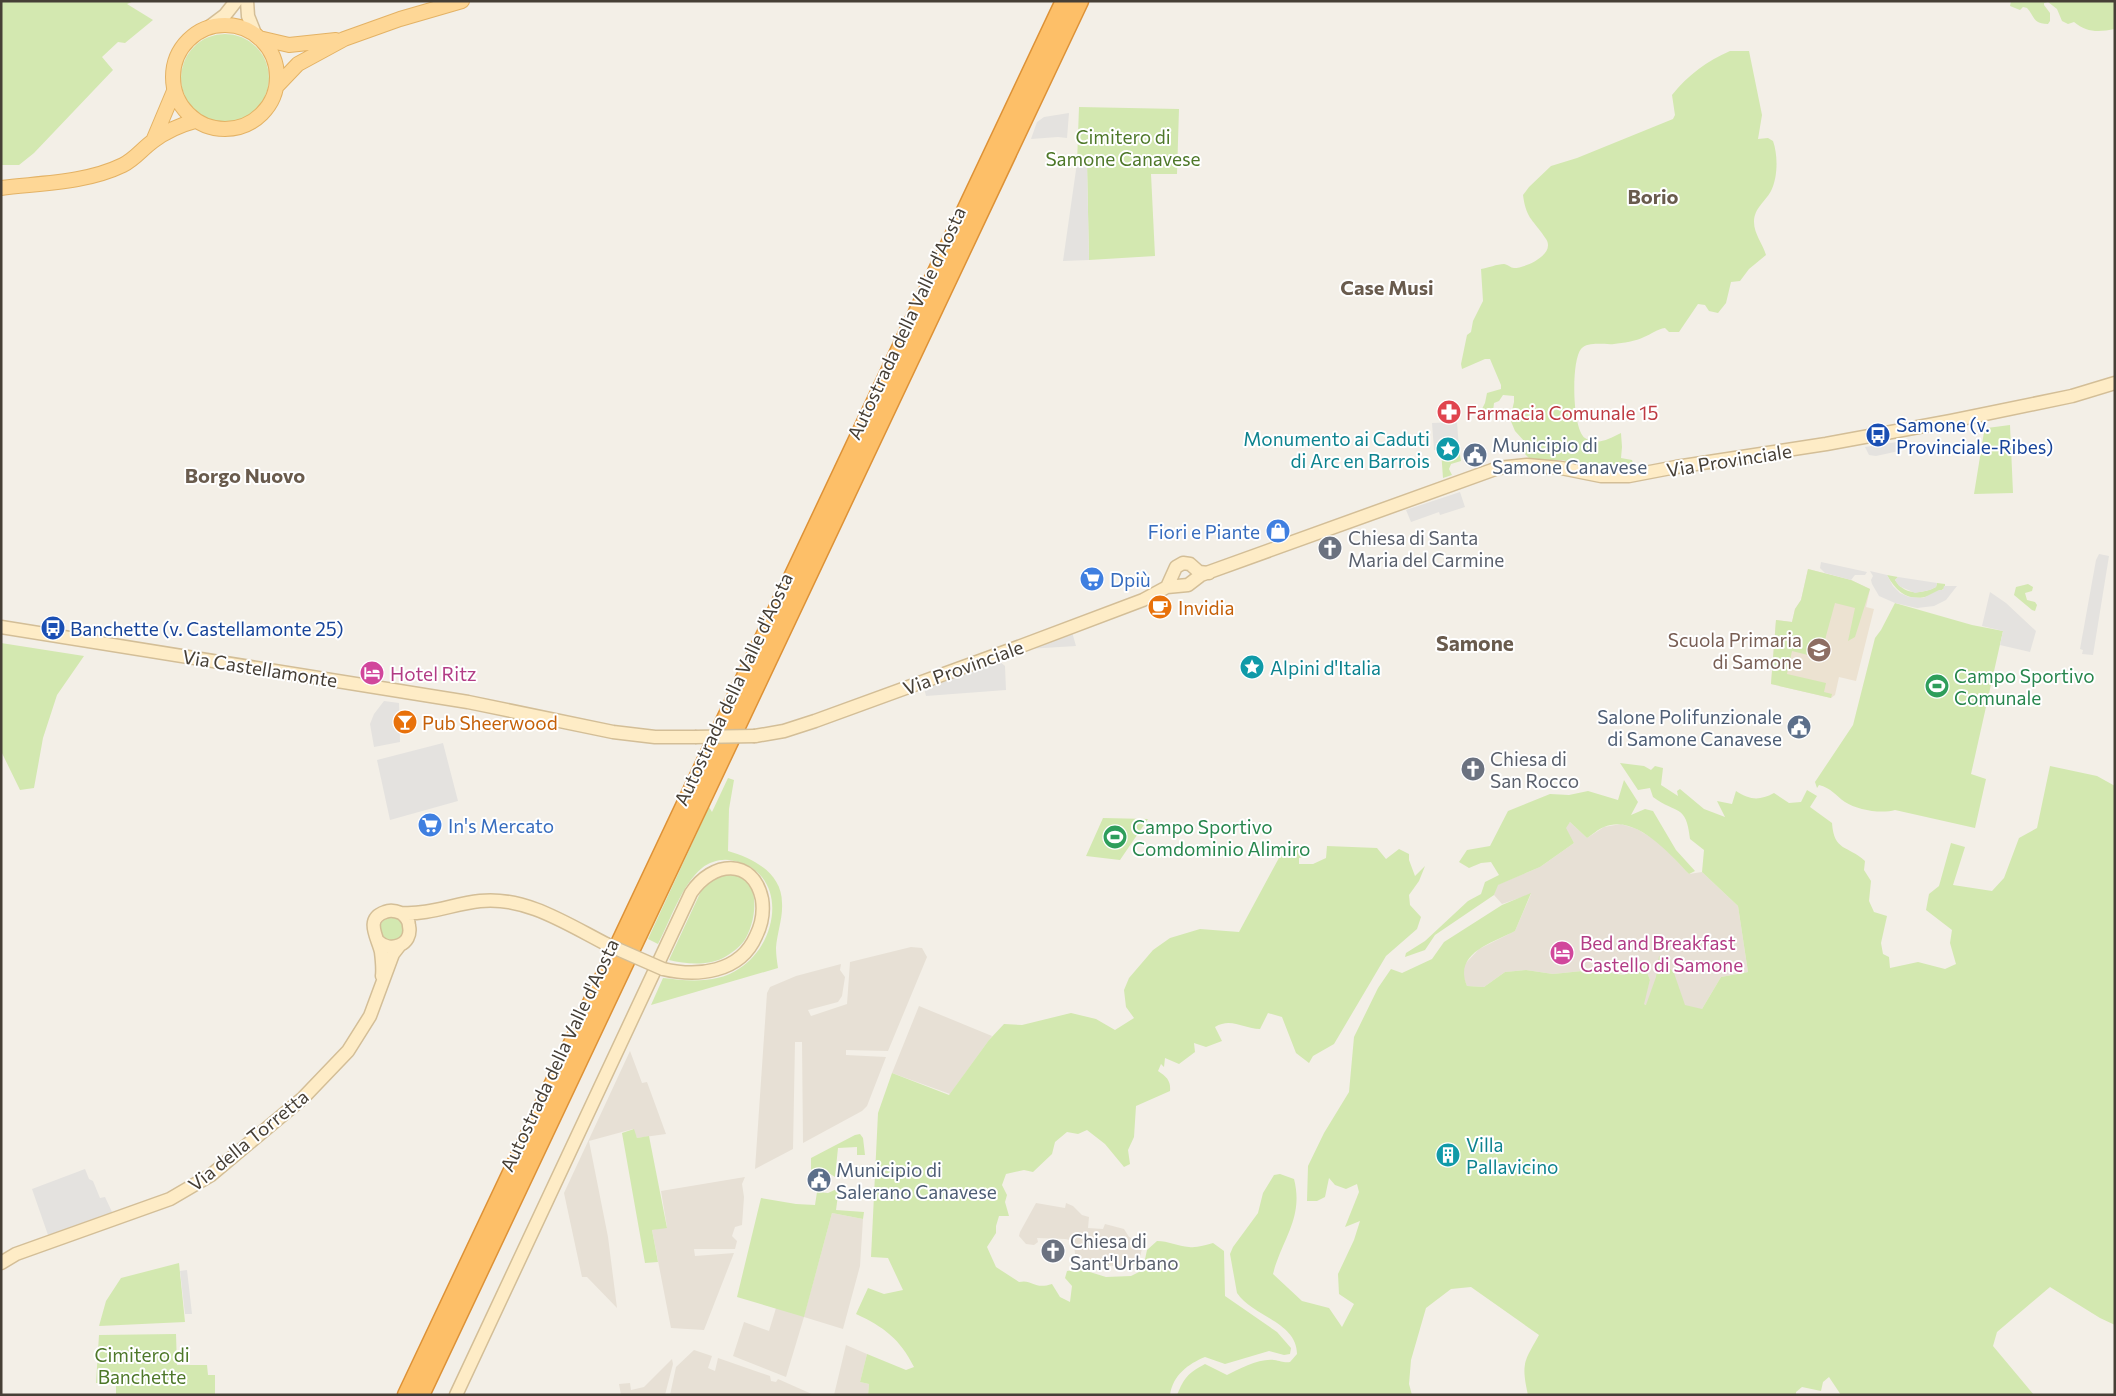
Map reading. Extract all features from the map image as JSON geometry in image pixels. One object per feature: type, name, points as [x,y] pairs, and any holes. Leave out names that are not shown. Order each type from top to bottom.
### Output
[{"type":"highway","name":"Autostrada della Valle d'Aosta","points":[[421,1395],[1080,1]]},
{"type":"highway","name":"Autostrada della Valle d'Aosta","points":[[406,1395],[1060,6]]},
{"type":"main road","points":[[236,1],[225,15],[209,27],[192,36],[181,48],[173,66],[174,91],[182,108],[195,120],[214,129],[238,128],[257,119],[268,108],[277,86],[298,64],[344,40],[400,19],[462,1]]},
{"type":"main road","points":[[247,1],[248,16],[258,37],[270,51],[276,66],[277,86]]},
{"type":"main road","points":[[209,27],[225,25],[242,28],[258,37],[289,45],[344,40]]},
{"type":"main road","points":[[152,141],[174,91]]},
{"type":"main road","points":[[1,188],[77,179],[101,174],[123,165],[140,154],[152,141],[182,124],[195,120]]},
{"type":"main road","name":"Via Provinciale","points":[[695,737],[755,736],[784,731],[814,722],[1144,600],[1166,587],[1188,585],[1196,574],[1209,573],[1498,468],[1527,465],[1561,468],[1601,476],[1629,476],[1826,444],[2084,394],[2115,383]]},
{"type":"main road","name":"Via Provinciale","points":[[2084,394],[2115,393]]},
{"type":"main road","name":"Via Provinciale","points":[[1166,587],[1176,567],[1183,563],[1190,564],[1196,574]]},
{"type":"main road","points":[[1174,574],[1176,581],[1182,585]]},
{"type":"main road","name":"Via Castellamonte","points":[[1,627],[468,702],[613,732],[655,737],[695,737]]},
{"type":"main road","name":"Via della Torretta","points":[[380,992],[383,968],[378,941],[373,930],[378,917],[390,911],[417,914],[482,900],[510,902],[536,910],[606,944],[663,969],[689,973],[713,971],[733,963],[748,950],[759,931],[763,910],[758,888],[752,879],[738,870],[728,867],[704,876],[691,893],[456,1395]]},
{"type":"main road","name":"Via della Torretta","points":[[16,1254],[170,1199],[198,1184],[270,1127],[335,1066],[363,1028],[380,992],[393,954],[406,940],[410,932],[439,910]]},
{"type":"main road","points":[[401,913],[408,920],[410,932]]},
{"type":"main road","points":[[378,941],[388,947],[400,945]]},
{"type":"main road","points":[[1,1255],[16,1254]]},
{"type":"main road","points":[[1,1263],[16,1254]]},
{"type":"shaded area","points":[[1069,113],[1067,138],[1031,139],[1037,122],[1044,117]]},
{"type":"shaded area","points":[[1077,163],[1087,164],[1089,260],[1063,261]]},
{"type":"shaded area","points":[[1457,422],[1459,449],[1434,450],[1432,423]]},
{"type":"shaded area","points":[[1903,441],[1899,451],[1876,456],[1869,455],[1865,447]]},
{"type":"shaded area","points":[[1460,492],[1465,507],[1440,515],[1439,512],[1411,522],[1406,510]]},
{"type":"shaded area","points":[[2099,554],[2109,556],[2093,655],[2082,654],[2083,650],[2080,649],[2096,560]]},
{"type":"shaded area","points":[[1821,562],[1867,572],[1865,575],[1855,575],[1851,580],[1825,573],[1820,568]]},
{"type":"shaded area","name":"Scuola Primaria di Samone","points":[[1808,569],[1851,580],[1870,589],[1866,607],[1874,609],[1856,681],[1839,677],[1835,695],[1831,698],[1771,684],[1776,620],[1792,622],[1795,609],[1801,600]]},
{"type":"shaded area","points":[[1870,571],[1887,575],[1893,586],[1900,593],[1909,597],[1923,598],[1943,590],[1944,586],[1957,586],[1946,600],[1934,606],[1917,608],[1895,603],[1879,596],[1872,584],[1873,576]]},
{"type":"shaded area","points":[[1898,577],[1937,583],[1936,587],[1930,590],[1915,593],[1899,586],[1895,580]]},
{"type":"shaded area","points":[[1990,592],[2006,603],[2036,631],[2030,652],[2000,645],[2003,631],[1982,626]]},
{"type":"shaded area","points":[[1072,632],[1076,646],[1027,649]]},
{"type":"shaded area","points":[[993,662],[1000,662],[1005,666],[1006,690],[926,696],[924,688]]},
{"type":"shaded area","points":[[384,701],[399,703],[400,742],[374,747],[370,724],[374,714]]},
{"type":"shaded area","points":[[443,743],[458,801],[390,820],[377,760]]},
{"type":"shaded area","points":[[1570,822],[1587,838],[1604,827],[1621,824],[1637,829],[1660,843],[1689,874],[1702,872],[1738,906],[1748,972],[1721,977],[1702,1009],[1663,1009],[1643,1004],[1650,980],[1644,964],[1624,975],[1592,970],[1553,974],[1526,970],[1505,972],[1484,987],[1467,986],[1463,976],[1464,965],[1479,949],[1515,931],[1531,894],[1502,904],[1494,895],[1497,885],[1540,867],[1574,843],[1565,828]]},
{"type":"shaded area","points":[[911,947],[922,948],[927,957],[888,1051],[846,1050],[846,1055],[886,1057],[867,1106],[862,1111],[803,1143],[802,1042],[795,1042],[793,1149],[755,1169],[767,993],[770,987],[796,976],[841,964],[840,970],[845,977],[842,996],[838,1002],[808,1010],[811,1016],[847,1004],[850,962]]},
{"type":"shaded area","points":[[919,1006],[992,1036],[950,1094],[892,1073]]},
{"type":"shaded area","points":[[630,1051],[642,1083],[647,1082],[666,1134],[637,1138],[633,1129],[589,1141],[608,1237],[617,1308],[587,1277],[582,1277],[564,1193]]},
{"type":"shaded area","points":[[85,1169],[89,1179],[93,1181],[100,1198],[105,1197],[113,1214],[48,1235],[32,1189]]},
{"type":"shaded area","points":[[745,1177],[742,1184],[744,1197],[742,1225],[735,1227],[732,1236],[737,1241],[735,1249],[694,1249],[695,1256],[734,1253],[704,1330],[671,1328],[652,1230],[667,1227],[661,1191]]},
{"type":"shaded area","points":[[1036,1203],[1065,1208],[1066,1203],[1073,1206],[1082,1215],[1089,1217],[1088,1228],[1103,1229],[1105,1224],[1124,1229],[1129,1237],[1143,1244],[1139,1262],[1128,1268],[1076,1261],[1074,1246],[1070,1240],[1065,1239],[1037,1238],[1038,1242],[1034,1245],[1026,1244],[1019,1236]]},
{"type":"shaded area","points":[[832,1213],[863,1219],[860,1266],[843,1329],[804,1317],[786,1377],[733,1356],[744,1322],[769,1331],[776,1308],[804,1316]]},
{"type":"shaded area","points":[[187,1270],[192,1314],[185,1314],[180,1271]]},
{"type":"shaded area","points":[[846,1345],[867,1354],[860,1382],[869,1384],[868,1395],[834,1395]]},
{"type":"shaded area","points":[[694,1350],[712,1356],[708,1368],[715,1371],[718,1358],[770,1376],[771,1381],[776,1382],[778,1379],[814,1395],[670,1395],[676,1367]]},
{"type":"shaded area","points":[[672,1359],[673,1364],[665,1395],[621,1395],[619,1384],[630,1383],[631,1390],[644,1387]]},
{"type":"green space","points":[[1,1],[134,1],[127,4],[153,20],[125,43],[118,42],[102,57],[113,70],[34,153],[19,165],[1,165]]},
{"type":"green space","points":[[2011,1],[2115,1],[2115,29],[2093,31],[2074,22],[2068,24],[2062,21],[2057,9],[2048,2],[2044,3],[2044,5],[2050,13],[2050,21],[2048,24],[2043,24],[2035,19],[2027,8],[2023,7],[2020,10],[2010,6]]},
{"type":"green space","points":[[225,34],[242,37],[250,41],[262,53],[266,61],[269,78],[266,95],[262,103],[250,115],[242,119],[225,122],[208,119],[200,115],[188,103],[184,95],[181,78],[184,61],[188,53],[200,41],[208,37]]},
{"type":"green space","points":[[1730,51],[1749,51],[1762,115],[1758,139],[1768,138],[1773,141],[1776,153],[1776,173],[1771,191],[1754,217],[1755,231],[1766,255],[1749,269],[1740,281],[1731,282],[1726,303],[1718,313],[1709,311],[1705,305],[1698,304],[1679,332],[1669,332],[1665,328],[1659,329],[1633,341],[1614,344],[1592,344],[1581,349],[1574,380],[1574,395],[1577,422],[1581,432],[1585,438],[1598,442],[1621,433],[1621,458],[1632,460],[1634,467],[1598,470],[1562,460],[1555,460],[1553,462],[1530,459],[1522,451],[1525,442],[1515,431],[1510,419],[1514,396],[1503,395],[1499,401],[1494,403],[1493,411],[1484,414],[1481,411],[1487,393],[1501,389],[1490,359],[1485,359],[1462,369],[1461,364],[1467,335],[1471,332],[1473,321],[1483,301],[1481,269],[1501,264],[1514,268],[1525,266],[1538,259],[1547,250],[1546,239],[1526,210],[1523,195],[1551,166],[1577,158],[1673,119],[1675,115],[1672,95],[1698,69]]},
{"type":"green space","name":"Cimitero di Samone Canavese","points":[[1079,107],[1179,109],[1177,174],[1151,174],[1155,256],[1089,260],[1087,164],[1077,163]]},
{"type":"green space","points":[[2010,425],[2013,493],[1974,494],[1984,432],[1987,431],[1987,428]]},
{"type":"green space","points":[[1459,449],[1461,461],[1451,464],[1449,469],[1452,475],[1443,478],[1441,450]]},
{"type":"green space","points":[[1808,569],[1851,580],[1870,589],[1855,637],[1848,641],[1855,608],[1835,603],[1820,658],[1792,651],[1787,674],[1826,683],[1824,692],[1832,694],[1831,698],[1771,684],[1776,620],[1792,622],[1795,609],[1801,600]]},
{"type":"green space","points":[[1887,575],[1898,577],[1895,580],[1904,589],[1909,591],[1925,591],[1936,587],[1937,583],[1945,584],[1945,588],[1927,596],[1912,597],[1898,590]]},
{"type":"green space","points":[[2028,584],[2033,587],[2032,591],[2025,593],[2027,600],[2035,602],[2037,605],[2035,611],[2014,595],[2016,587]]},
{"type":"green space","points":[[1895,603],[1972,625],[2003,631],[1971,774],[1986,779],[1975,828],[1895,810],[1883,812],[1862,809],[1845,802],[1827,788],[1819,785],[1817,788],[1815,782],[1853,725],[1875,638]]},
{"type":"green space","points":[[1,643],[84,656],[57,695],[43,738],[34,788],[20,790],[1,751]]},
{"type":"green space","points":[[1620,763],[1644,766],[1651,770],[1655,766],[1663,768],[1661,785],[1678,796],[1677,791],[1680,789],[1704,809],[1725,817],[1717,801],[1732,804],[1736,791],[1755,798],[1774,793],[1789,803],[1801,802],[1807,790],[1817,796],[1810,807],[1832,823],[1833,832],[1839,844],[1865,861],[1864,870],[1871,881],[1869,901],[1874,912],[1887,916],[1881,943],[1883,954],[1889,957],[1890,968],[1918,962],[1945,969],[1956,964],[1950,943],[1952,930],[1926,910],[1929,894],[1939,886],[1951,843],[1965,847],[1953,885],[1992,891],[2004,878],[2019,838],[2037,828],[2050,766],[2097,776],[2115,786],[2115,1325],[2100,1318],[2050,1287],[1997,1332],[1993,1346],[2034,1395],[1841,1395],[1829,1377],[1823,1382],[1821,1391],[1802,1387],[1796,1392],[1796,1395],[1528,1395],[1524,1369],[1525,1363],[1539,1335],[1471,1287],[1451,1289],[1426,1308],[1411,1360],[1409,1384],[1412,1395],[1177,1395],[1187,1377],[1194,1370],[1205,1364],[1227,1375],[1262,1361],[1290,1362],[1297,1354],[1295,1343],[1290,1334],[1273,1320],[1253,1308],[1237,1293],[1230,1254],[1258,1213],[1263,1193],[1274,1175],[1280,1174],[1294,1179],[1296,1205],[1291,1228],[1273,1274],[1302,1301],[1329,1308],[1342,1327],[1354,1304],[1339,1294],[1338,1274],[1354,1240],[1360,1221],[1345,1227],[1359,1192],[1357,1184],[1346,1189],[1335,1185],[1329,1178],[1325,1197],[1317,1201],[1307,1201],[1308,1166],[1324,1133],[1349,1092],[1354,1037],[1378,988],[1391,969],[1402,973],[1432,959],[1444,942],[1502,905],[1531,893],[1515,931],[1486,945],[1470,957],[1465,965],[1464,975],[1467,986],[1484,987],[1505,972],[1526,970],[1553,974],[1592,970],[1624,975],[1644,964],[1650,980],[1644,1004],[1646,1005],[1656,977],[1659,956],[1674,973],[1685,1005],[1702,1009],[1721,977],[1748,972],[1738,906],[1702,872],[1704,850],[1690,839],[1683,815],[1653,797],[1650,788],[1638,790]]},
{"type":"green space","points":[[728,778],[734,780],[729,809],[728,851],[747,858],[764,868],[772,875],[781,892],[782,914],[776,948],[778,968],[651,1005],[663,978],[682,980],[713,979],[722,977],[740,968],[753,957],[763,942],[770,926],[772,910],[770,894],[764,879],[752,868],[734,861],[721,860],[702,868],[688,883],[658,944],[648,939],[709,807],[712,812]]},
{"type":"green space","points":[[1624,780],[1638,802],[1631,815],[1645,809],[1653,811],[1676,850],[1695,871],[1689,874],[1662,847],[1640,830],[1616,824],[1604,827],[1587,838],[1570,822],[1566,828],[1574,843],[1540,867],[1498,885],[1494,895],[1435,935],[1425,950],[1405,957],[1406,953],[1425,941],[1468,901],[1481,894],[1485,882],[1499,875],[1491,862],[1481,863],[1469,868],[1459,862],[1467,850],[1490,846],[1508,811],[1550,794],[1569,795],[1588,791],[1618,800]]},
{"type":"green space","name":"Campo Sportivo Comdominio Alimiro","points":[[1103,818],[1148,819],[1120,860],[1086,856]]},
{"type":"green space","points":[[1298,846],[1304,853],[1304,857],[1299,858],[1299,864],[1313,864],[1326,858],[1327,846],[1377,848],[1386,859],[1399,849],[1409,854],[1409,860],[1415,876],[1425,866],[1419,881],[1409,895],[1410,905],[1421,917],[1417,929],[1386,956],[1334,1044],[1313,1056],[1309,1063],[1296,1053],[1282,1017],[1268,1013],[1260,1029],[1232,1023],[1221,1024],[1215,1027],[1222,1041],[1206,1047],[1194,1043],[1195,1052],[1179,1064],[1165,1058],[1164,1067],[1161,1064],[1158,1071],[1168,1080],[1170,1091],[1136,1106],[1134,1137],[1128,1150],[1130,1164],[1124,1167],[1105,1144],[1087,1130],[1078,1134],[1067,1132],[1055,1142],[1052,1154],[1033,1172],[1024,1170],[1006,1174],[1002,1185],[1007,1195],[1005,1202],[1009,1216],[999,1216],[996,1233],[987,1247],[996,1267],[1019,1282],[1024,1281],[1041,1286],[1052,1284],[1060,1297],[1070,1302],[1072,1286],[1065,1278],[1067,1271],[1080,1269],[1106,1277],[1131,1276],[1139,1272],[1144,1264],[1147,1250],[1157,1241],[1192,1247],[1213,1243],[1224,1251],[1225,1296],[1277,1332],[1291,1348],[1290,1354],[1284,1355],[1269,1351],[1225,1364],[1205,1357],[1182,1371],[1174,1382],[1170,1395],[868,1395],[869,1384],[860,1382],[867,1354],[906,1370],[914,1367],[897,1341],[883,1329],[856,1314],[868,1288],[884,1294],[903,1290],[888,1258],[871,1257],[878,1113],[892,1073],[949,1095],[989,1040],[1004,1024],[1022,1025],[1071,1013],[1096,1019],[1115,1030],[1134,1018],[1126,1007],[1124,990],[1129,978],[1153,950],[1170,938],[1200,929],[1239,932],[1280,856]]},
{"type":"green space","points":[[725,874],[737,875],[745,879],[751,886],[754,895],[751,925],[744,941],[729,955],[717,961],[689,963],[669,960],[702,889],[713,879]]},
{"type":"green space","points":[[392,917],[400,921],[404,929],[400,937],[392,941],[384,937],[380,929],[384,921]]},
{"type":"green space","points":[[634,1129],[637,1138],[649,1136],[667,1228],[652,1230],[658,1262],[645,1263],[622,1133]]},
{"type":"green space","points":[[860,1134],[863,1138],[865,1155],[857,1155],[857,1147],[838,1148],[835,1177],[824,1170],[811,1170],[811,1158]]},
{"type":"green space","points":[[839,1188],[836,1210],[864,1212],[863,1219],[832,1213],[804,1317],[737,1297],[761,1198],[815,1205],[817,1192],[828,1193]]},
{"type":"green space","points":[[179,1263],[185,1322],[99,1326],[106,1301],[121,1278]]},
{"type":"green space","name":"Cimitero di Banchette","points":[[176,1334],[177,1365],[207,1365],[208,1375],[215,1375],[215,1395],[116,1395],[116,1384],[96,1383],[99,1335]]},
{"type":"place","name":"Farmacia Comunale 15","points":[[1449,412]]},
{"type":"place","name":"Samone (v. Provinciale-Ribes)","points":[[1878,435]]},
{"type":"place","name":"Monumento ai Caduti di Arc en Barrois","points":[[1448,449]]},
{"type":"place","name":"Municipio di Samone Canavese","points":[[1475,455]]},
{"type":"place","name":"Fiori e Piante","points":[[1278,531]]},
{"type":"place","name":"Chiesa di Santa Maria del Carmine","points":[[1330,548]]},
{"type":"place","name":"Dpiù","points":[[1092,579]]},
{"type":"place","name":"Invidia","points":[[1160,607]]},
{"type":"place","name":"Banchette (v. Castellamonte 25)","points":[[53,628]]},
{"type":"place","name":"Scuola Primaria di Samone","points":[[1819,650]]},
{"type":"place","name":"Alpini d'Italia","points":[[1252,667]]},
{"type":"place","name":"Hotel Ritz","points":[[372,673]]},
{"type":"place","name":"Campo Sportivo Comunale","points":[[1937,686]]},
{"type":"place","name":"Pub Sheerwood","points":[[405,722]]},
{"type":"place","name":"Salone Polifunzionale di Samone Canavese","points":[[1799,727]]},
{"type":"place","name":"Chiesa di San Rocco","points":[[1473,769]]},
{"type":"place","name":"In's Mercato","points":[[430,825]]},
{"type":"place","name":"Campo Sportivo Comdominio Alimiro","points":[[1115,837]]},
{"type":"place","name":"Bed and Breakfast Castello di Samone","points":[[1562,953]]},
{"type":"place","name":"Villa Pallavicino","points":[[1448,1155]]},
{"type":"place","name":"Municipio di Salerano Canavese","points":[[819,1180]]},
{"type":"place","name":"Chiesa di Sant'Urbano","points":[[1053,1251]]},
{"type":"district","name":"Borio","points":[[1653,196]]},
{"type":"district","name":"Case Musi","points":[[1387,287]]},
{"type":"district","name":"Borgo Nuovo","points":[[245,475]]},
{"type":"district","name":"Samone","points":[[1475,642]]}]
